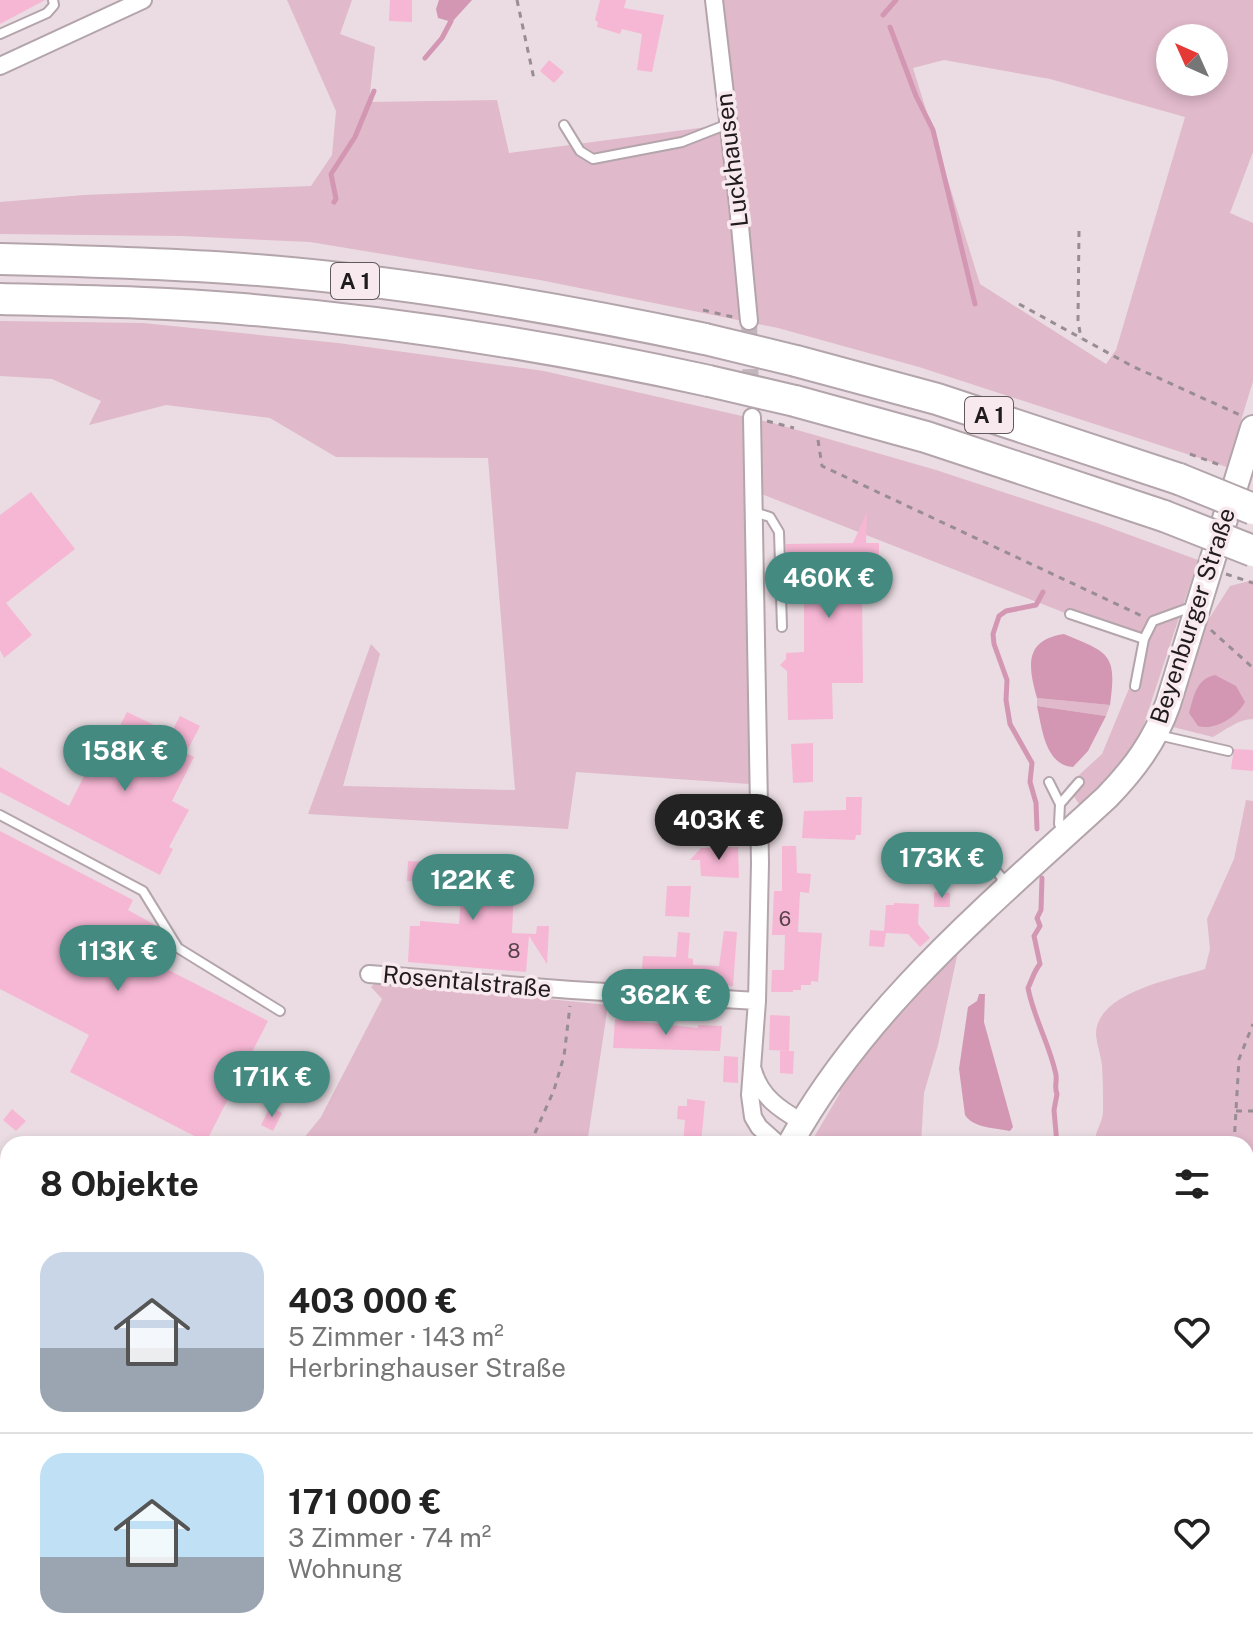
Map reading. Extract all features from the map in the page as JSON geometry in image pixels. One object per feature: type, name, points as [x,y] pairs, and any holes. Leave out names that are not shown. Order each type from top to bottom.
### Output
[{"type":"highway","name":"A 1","points":[[0,259],[245,269],[704,325],[796,361],[1184,466],[1253,509]]},
{"type":"highway","name":"A 1","points":[[0,299],[241,309],[361,322],[491,339],[709,381],[795,415],[926,437],[1164,516],[1253,551]]},
{"type":"main road","name":"Beyenburger Straße","points":[[794,1136],[843,1060],[883,1011],[1129,774],[1155,735],[1203,619],[1249,423]]},
{"type":"street","points":[[0,66],[143,0]]},
{"type":"street","name":"Luckhausen","points":[[714,0],[745,320]]},
{"type":"street","points":[[755,418],[760,835],[757,1001],[750,1095],[753,1117],[769,1136]]},
{"type":"street","name":"Rosentalstraße","points":[[369,974],[757,1001]]},
{"type":"street","points":[[752,1064],[757,1084],[766,1096],[802,1122]]},
{"type":"lane","points":[[0,34],[47,13],[54,5],[53,0]]},
{"type":"lane","points":[[564,125],[580,151],[593,159],[682,142],[728,124]]},
{"type":"lane","points":[[754,512],[770,517],[779,532],[782,627]]},
{"type":"lane","points":[[1135,686],[1144,639],[1153,621],[1186,609],[1203,619]]},
{"type":"lane","points":[[1070,614],[1144,639]]},
{"type":"lane","points":[[1143,616],[1153,621]]},
{"type":"lane","points":[[1155,735],[1228,751]]},
{"type":"lane","points":[[1049,782],[1060,804],[1059,824],[1067,835]]},
{"type":"lane","points":[[1060,804],[1079,782]]},
{"type":"lane","points":[[0,815],[143,891],[178,948],[280,1011]]},
{"type":"lane","points":[[985,858],[1002,878],[1002,896]]},
{"type":"path","points":[[517,0],[534,79]]},
{"type":"path","points":[[1079,231],[1078,320],[1081,339]]},
{"type":"path","points":[[1019,304],[1132,366],[1249,423]]},
{"type":"path","points":[[704,325],[745,320]]},
{"type":"path","points":[[755,418],[795,415]]},
{"type":"path","points":[[818,440],[822,466],[1143,616]]},
{"type":"path","points":[[1184,466],[1226,467]]},
{"type":"path","points":[[1223,573],[1253,583]]},
{"type":"path","points":[[1203,619],[1253,668]]},
{"type":"path","points":[[534,1136],[554,1090],[564,1056],[572,990]]},
{"type":"path","points":[[1234,1136],[1239,1059],[1253,1024]]},
{"type":"path","points":[[1236,1111],[1253,1111]]},
{"type":"shaded area","points":[[287,0],[352,0],[340,34],[375,47],[369,102],[497,100],[509,153],[722,125],[707,22],[707,0],[1253,0],[1253,152],[1230,213],[1253,223],[1253,381],[1227,467],[919,367],[778,328],[540,280],[310,242],[182,236],[0,234],[0,202],[84,195],[311,186],[332,155],[336,111]],"holes":[[[944,60],[1050,79],[1185,117],[1116,350],[1106,364],[980,284],[913,68]]]},
{"type":"shaded area","points":[[439,0],[472,0],[452,22],[438,18],[436,9]]},
{"type":"shaded area","points":[[0,321],[143,323],[338,343],[544,371],[773,423],[936,470],[1198,560],[1141,733],[1116,774],[1081,807],[1067,786],[1102,754],[1147,645],[764,495],[749,492],[749,784],[576,772],[568,829],[308,814],[371,644],[380,654],[343,786],[515,790],[488,458],[336,457],[270,418],[166,405],[89,425],[101,401],[52,379],[0,376]]},
{"type":"shaded area","points":[[1253,580],[1253,719],[1237,723],[1213,737],[1169,726],[1203,628],[1230,586]]},
{"type":"shaded area","points":[[1064,634],[1101,651],[1107,658],[1112,675],[1110,705],[1037,698],[1032,656],[1042,642]]},
{"type":"shaded area","points":[[1215,675],[1236,686],[1245,702],[1225,722],[1198,726],[1189,713],[1194,695],[1204,680]]},
{"type":"shaded area","points":[[1037,698],[1110,705],[1106,716],[1037,706]]},
{"type":"shaded area","points":[[1037,706],[1106,716],[1088,751],[1073,767],[1056,760],[1051,753]]},
{"type":"shaded area","points":[[1246,800],[1253,801],[1253,1136],[1096,1136],[1103,1114],[1102,1066],[1096,1035],[1099,1020],[1108,1008],[1122,998],[1157,983],[1205,969],[1210,949],[1207,919],[1234,859]]},
{"type":"shaded area","points":[[959,947],[938,1045],[924,1093],[921,1136],[815,1136],[840,1093],[837,1089],[867,1044]]},
{"type":"shaded area","points":[[376,982],[608,1005],[588,1136],[306,1136],[321,1117],[382,999],[371,987]]},
{"type":"shaded area","points":[[979,994],[985,994],[984,1022],[1013,1127],[1010,1131],[979,1125],[965,1115],[959,1069],[968,1007],[977,1001]]},
{"type":"building","points":[[0,0],[45,0],[0,24]]},
{"type":"building","points":[[390,0],[412,0],[412,22],[389,21]]},
{"type":"building","points":[[600,0],[626,0],[624,8],[664,15],[652,72],[637,70],[642,34],[622,29],[620,34],[597,27],[595,20]]},
{"type":"building","points":[[549,60],[564,72],[554,83],[540,71]]},
{"type":"building","points":[[31,492],[75,549],[6,603],[32,635],[4,658],[0,650],[0,515]]},
{"type":"building","points":[[867,512],[866,543],[879,543],[879,589],[862,589],[863,683],[832,683],[833,719],[788,720],[787,671],[780,665],[786,659],[786,653],[804,652],[804,590],[788,590],[786,544],[853,543]]},
{"type":"building","points":[[127,712],[171,733],[180,716],[200,726],[186,753],[194,757],[172,801],[189,810],[169,847],[173,849],[160,875],[0,792],[0,767],[69,806],[85,774],[93,778]]},
{"type":"building","points":[[813,743],[813,782],[793,783],[791,744]]},
{"type":"building","points":[[1234,749],[1253,750],[1253,771],[1231,769]]},
{"type":"building","points":[[846,797],[862,797],[861,835],[856,835],[855,840],[802,838],[804,811],[846,810]]},
{"type":"building","points":[[0,831],[133,900],[128,910],[158,928],[143,957],[268,1021],[209,1136],[194,1136],[70,1072],[89,1035],[0,989]]},
{"type":"building","points":[[782,846],[796,846],[797,873],[811,874],[809,893],[800,892],[798,932],[822,933],[818,982],[801,985],[801,990],[793,992],[771,992],[772,970],[784,970],[785,935],[772,935],[774,891],[782,891]]},
{"type":"building","points":[[738,847],[739,878],[701,876],[700,860],[690,860],[701,848]]},
{"type":"building","points":[[408,861],[504,867],[502,888],[514,889],[512,933],[536,934],[537,926],[549,926],[547,964],[529,936],[526,972],[408,962],[410,926],[420,926],[420,921],[459,924],[462,885],[407,881]]},
{"type":"building","points":[[667,886],[691,886],[689,917],[665,916]]},
{"type":"building","points":[[934,892],[950,893],[950,907],[934,907]]},
{"type":"building","points":[[919,904],[918,924],[930,938],[920,947],[908,934],[886,933],[884,947],[869,946],[870,930],[884,931],[886,905]]},
{"type":"building","points":[[724,931],[737,932],[733,986],[686,982],[686,986],[675,985],[675,982],[641,981],[643,956],[676,957],[678,932],[690,933],[688,958],[693,959],[693,965],[719,966]]},
{"type":"building","points":[[770,1015],[790,1016],[789,1051],[769,1050]]},
{"type":"building","points":[[615,1019],[698,1028],[698,1025],[722,1026],[720,1051],[613,1048]]},
{"type":"building","points":[[780,1051],[794,1051],[793,1074],[780,1073]]},
{"type":"building","points":[[724,1056],[738,1057],[738,1083],[723,1082]]},
{"type":"building","points":[[687,1099],[705,1101],[702,1136],[684,1136],[685,1120],[677,1119],[678,1106],[687,1106]]},
{"type":"building","points":[[270,1107],[282,1113],[273,1131],[261,1125]]},
{"type":"building","points":[[12,1109],[26,1121],[16,1131],[3,1120]]},
{"type":"waterway","points":[[883,15],[896,0]]},
{"type":"waterway","points":[[425,58],[442,38],[451,21]]},
{"type":"waterway","points":[[890,27],[916,96],[933,130],[975,304]]},
{"type":"waterway","points":[[334,202],[331,174],[355,137],[374,91]]},
{"type":"waterway","points":[[1037,829],[1036,803],[1030,782],[1032,763],[1010,724],[1007,680],[993,634],[999,616],[1006,611],[1036,605],[1043,592]]},
{"type":"waterway","points":[[1042,878],[1041,910],[1037,918],[1040,926],[1034,936],[1040,964],[1028,988],[1056,1075],[1056,1136]]},
{"type":"tunnel","points":[[749,321],[751,396]]}]
